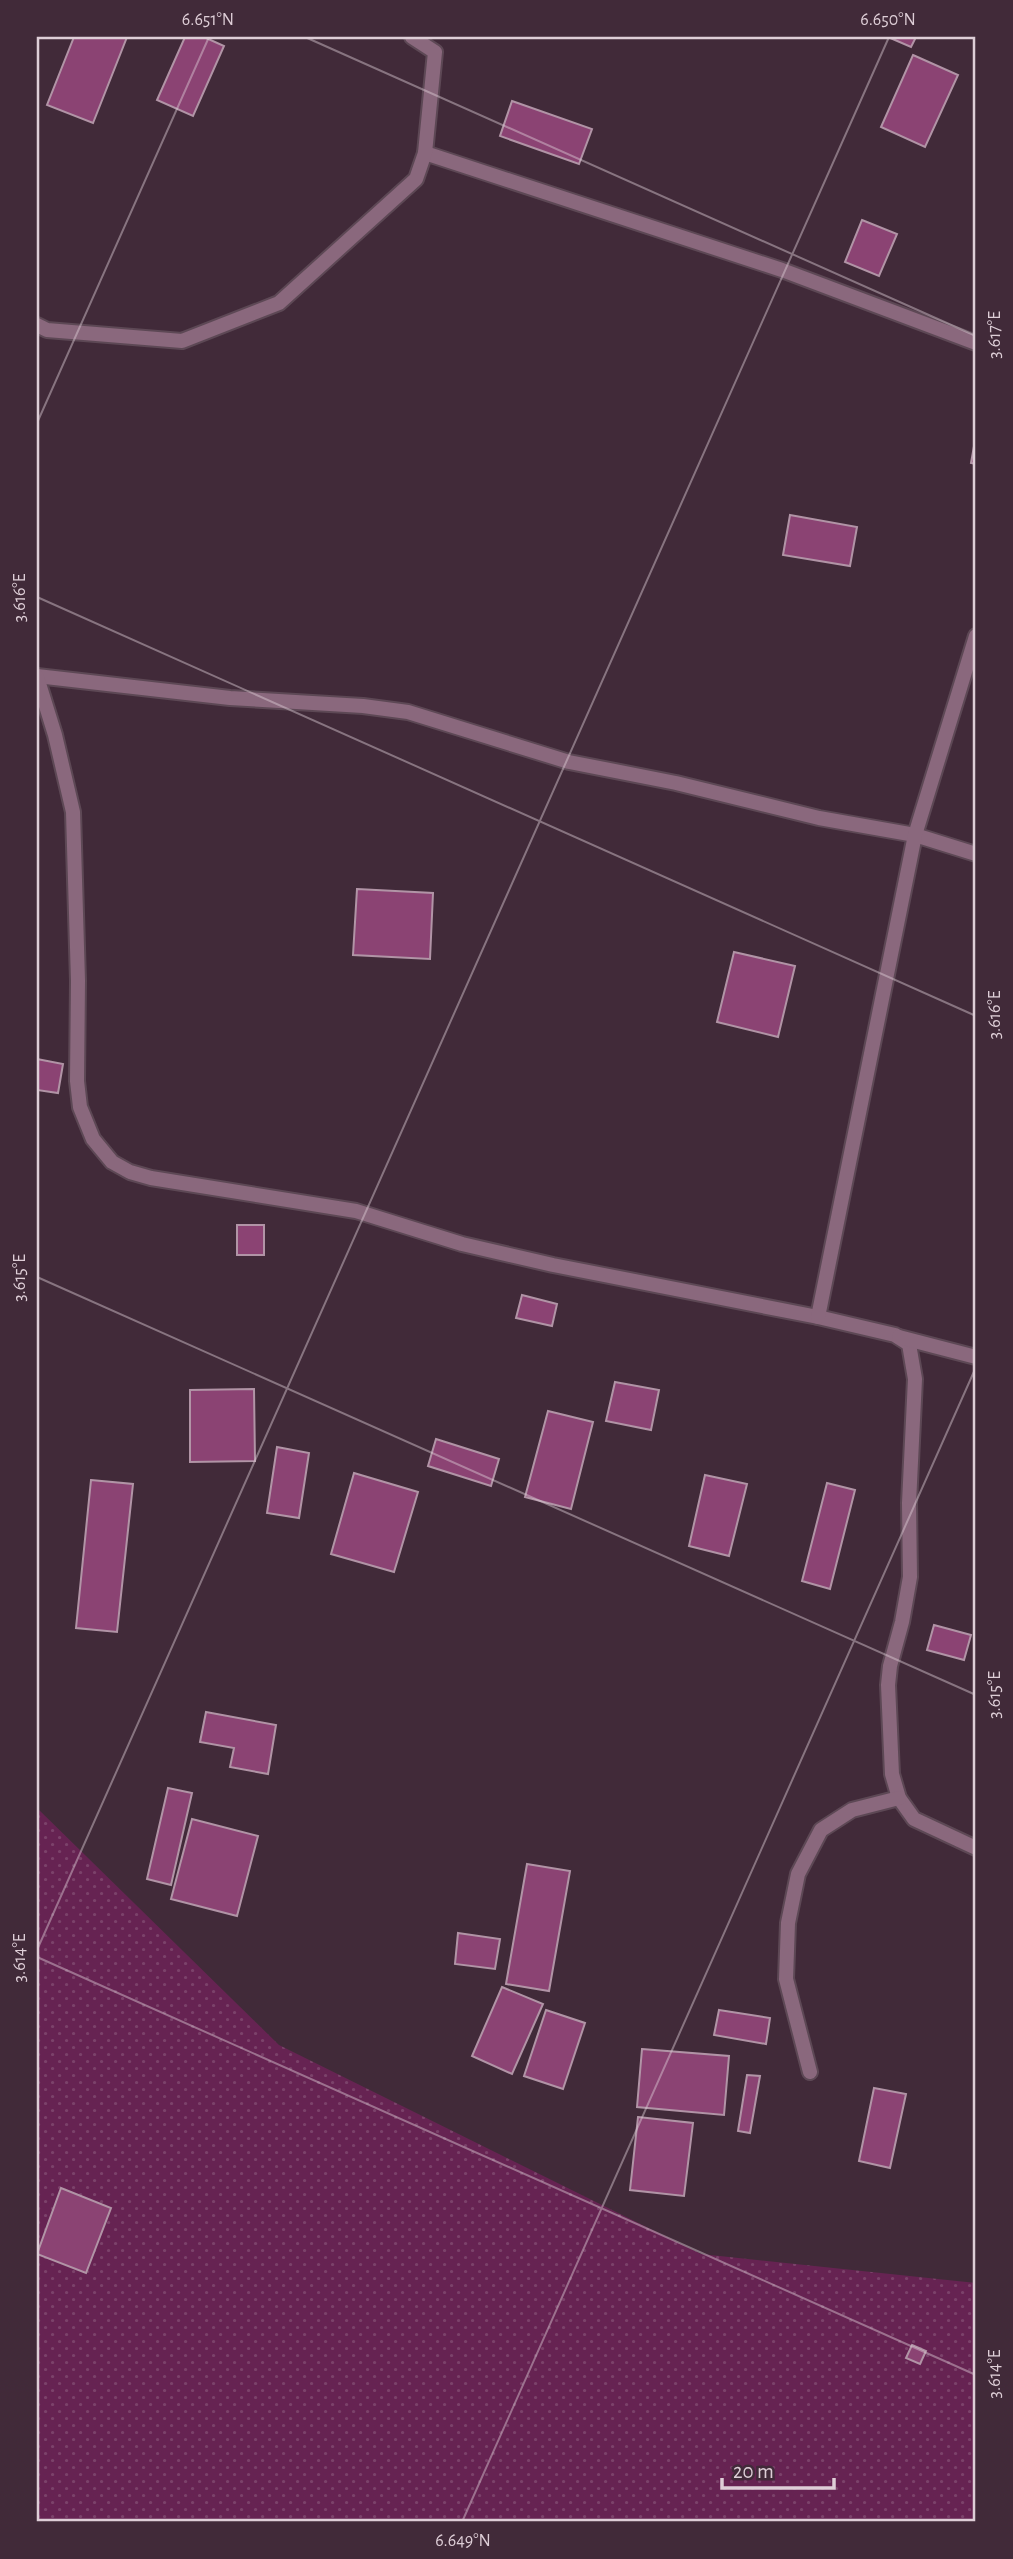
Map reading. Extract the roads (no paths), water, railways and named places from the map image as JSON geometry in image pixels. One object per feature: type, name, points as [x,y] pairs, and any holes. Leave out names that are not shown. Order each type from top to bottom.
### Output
[{"type":"street","points":[[37,325],[47,330],[182,341],[279,303],[416,179],[425,153],[435,52],[412,37]]},
{"type":"street","points":[[425,153],[782,270],[976,343]]},
{"type":"street","points":[[818,1318],[915,835],[976,636]]},
{"type":"street","points":[[976,853],[915,835],[819,818],[676,783],[569,762],[408,712],[363,706],[230,698],[37,676],[55,735],[73,812],[78,981],[77,1081],[80,1108],[93,1139],[113,1162],[130,1172],[151,1178],[356,1211],[462,1244],[818,1318],[976,1357]]},
{"type":"street","points":[[895,1335],[909,1344],[915,1379],[909,1503],[910,1577],[888,1685],[892,1774],[899,1798],[914,1819],[976,1848]]},
{"type":"street","points":[[810,2072],[786,1979],[788,1923],[798,1874],[821,1830],[852,1810],[899,1798]]}]
